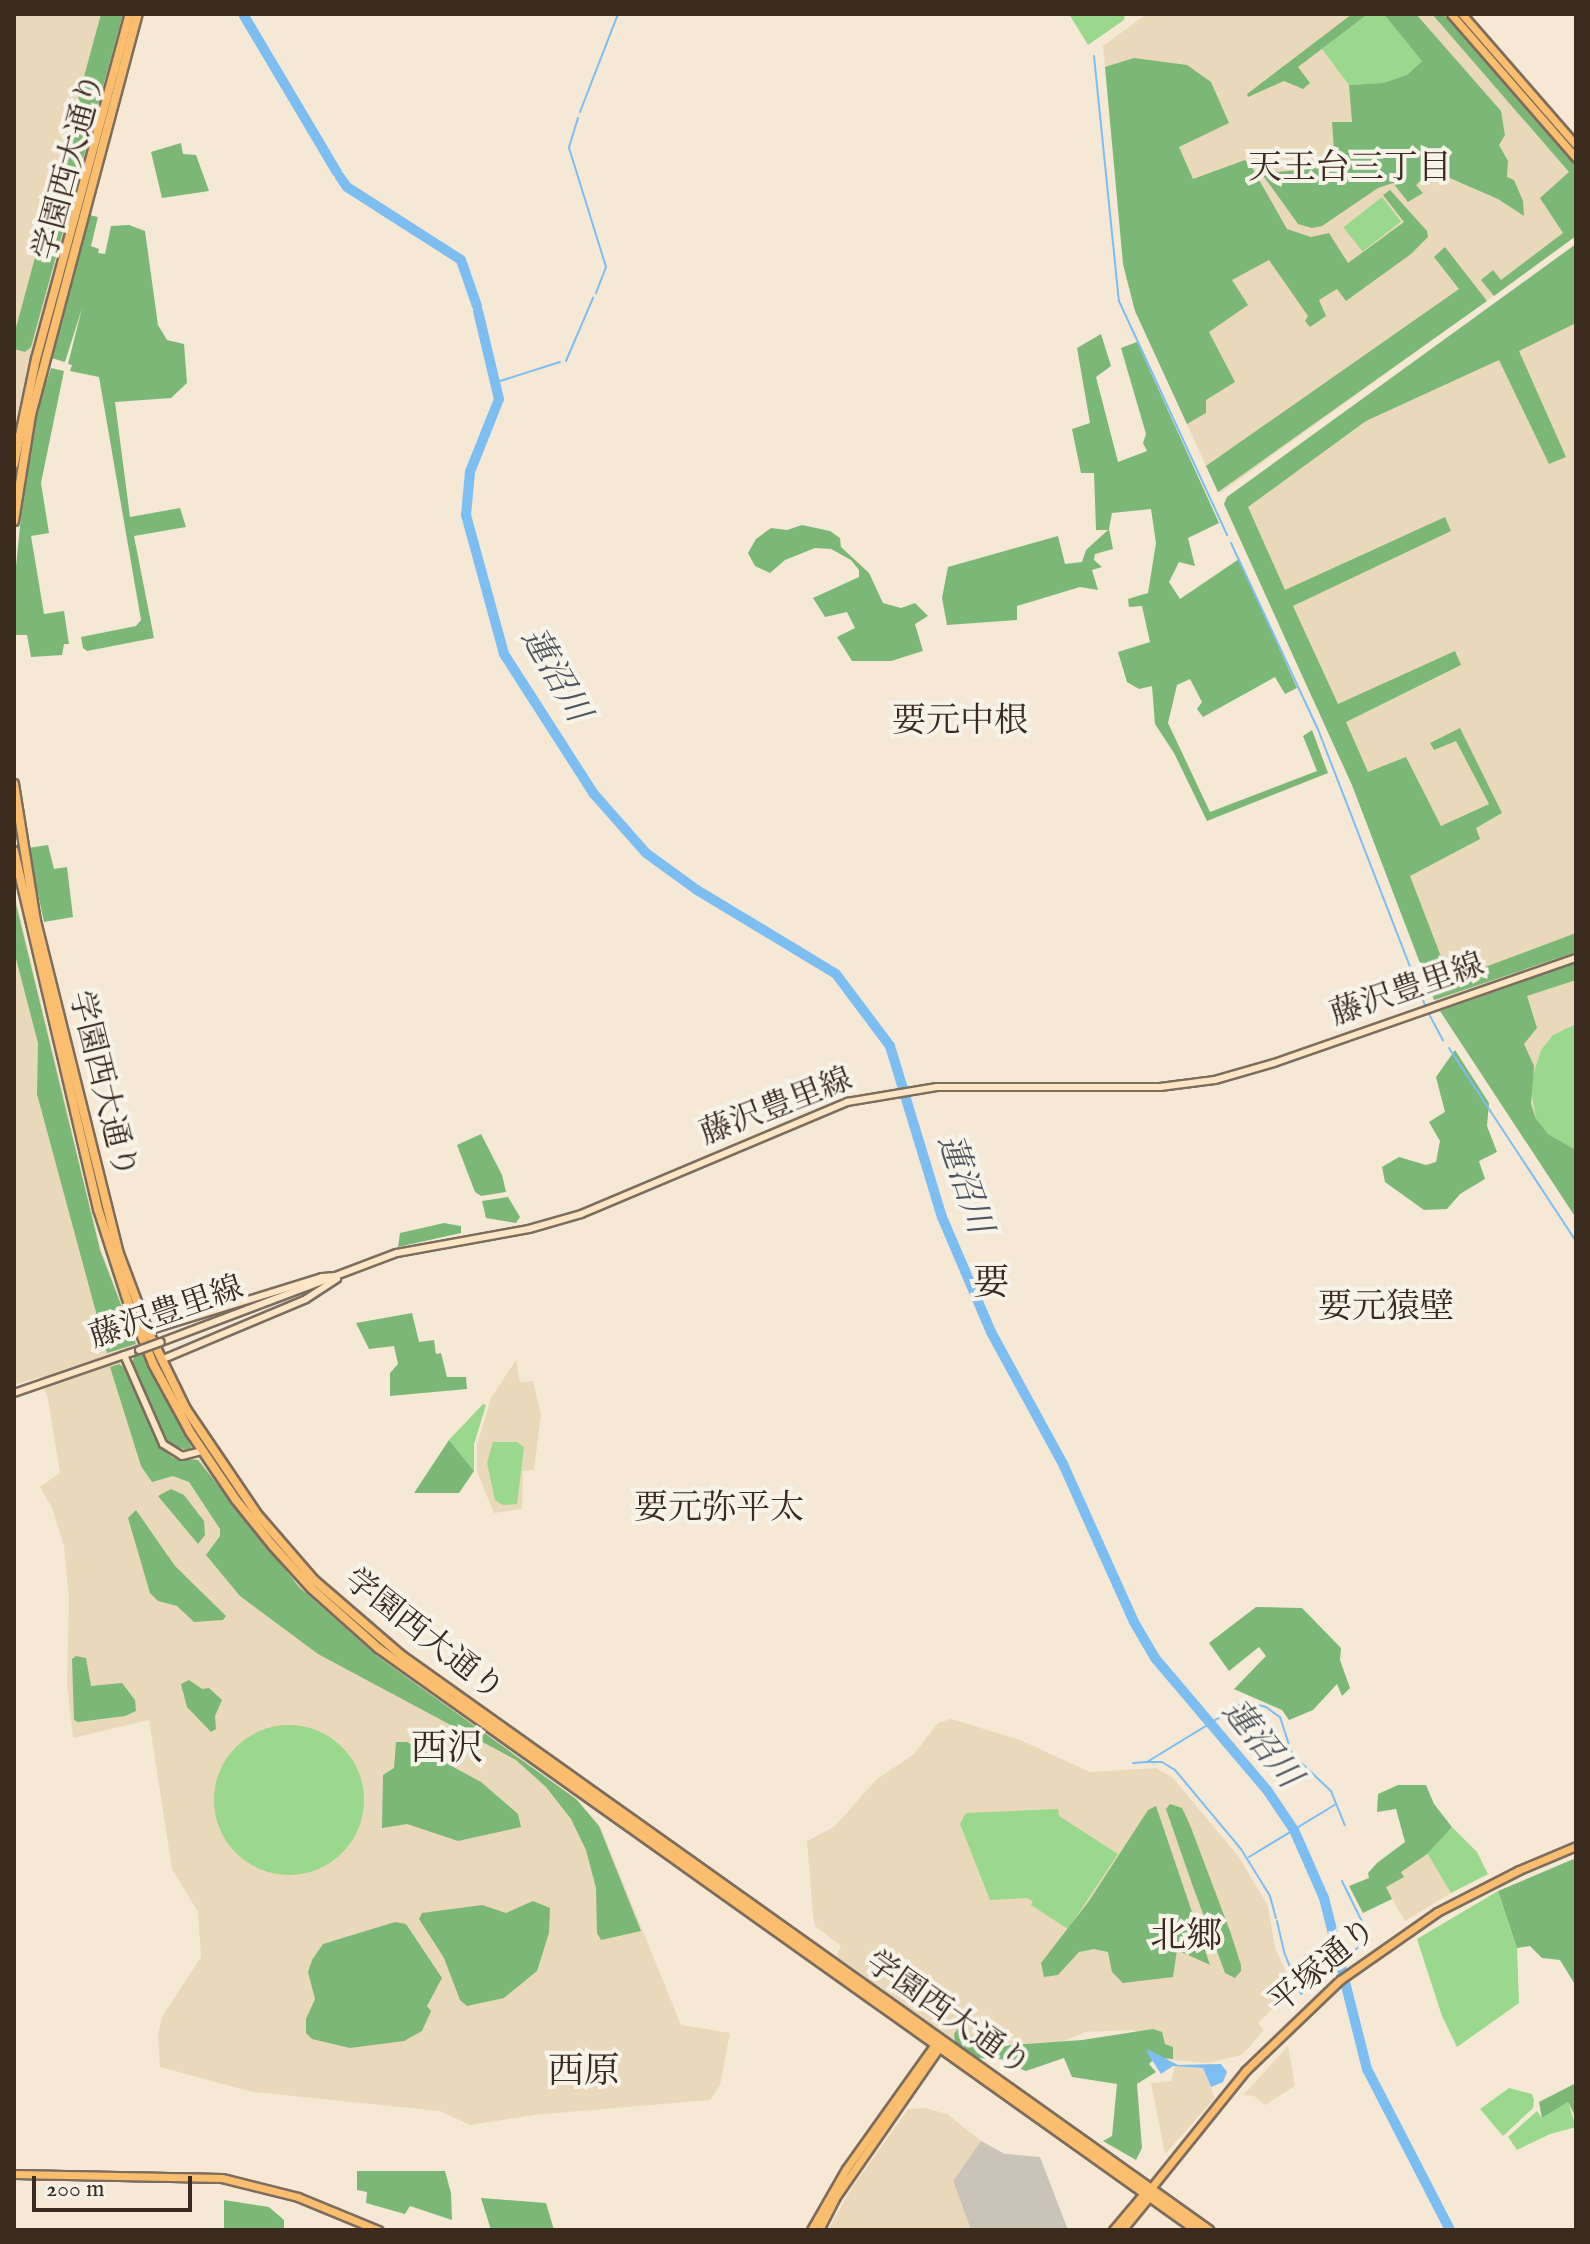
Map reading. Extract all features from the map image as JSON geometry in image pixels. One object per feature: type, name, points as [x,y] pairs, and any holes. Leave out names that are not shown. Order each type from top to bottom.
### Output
[{"type":"highway","name":"学園西大通り","points":[[14,464],[40,345],[130,14]]},
{"type":"highway","name":"学園西大通り","points":[[14,521],[31,415],[138,14]]},
{"type":"highway","name":"学園西大通り","points":[[14,784],[26,875],[110,1222],[161,1360],[196,1428],[243,1497],[314,1580],[343,1607],[446,1687],[1196,2230]]},
{"type":"highway","name":"学園西大通り","points":[[14,851],[57,1044],[111,1254],[153,1364],[202,1451],[273,1546],[312,1589],[378,1648],[939,2044]]},
{"type":"highway","name":"学園西大通り","points":[[1147,2193],[1209,2230]]},
{"type":"main road","points":[[1451,14],[1576,158]]},
{"type":"main road","points":[[1462,14],[1576,145]]},
{"type":"main road","name":"藤沢豊里線","points":[[14,1393],[418,1247],[507,1233],[581,1214],[820,1111],[904,1091],[1160,1087],[1215,1080],[1274,1063],[1576,958]]},
{"type":"main road","points":[[148,1331],[322,1277],[340,1276]]},
{"type":"main road","points":[[161,1360],[306,1299],[340,1276]]},
{"type":"main road","points":[[124,1355],[163,1444],[182,1456],[202,1451]]},
{"type":"main road","name":"平塚通り","points":[[1147,2193],[1246,2070],[1340,1980],[1410,1929],[1466,1895],[1576,1846]]},
{"type":"main road","points":[[811,2230],[846,2169],[939,2044]]},
{"type":"main road","points":[[819,2230],[852,2173],[939,2044]]},
{"type":"main road","points":[[14,2174],[222,2178],[267,2187],[318,2204],[378,2230]]},
{"type":"main road","points":[[1113,2230],[1147,2193]]},
{"type":"main road","points":[[1122,2230],[1147,2193]]},
{"type":"shaded area","points":[[14,14],[124,14],[33,346],[14,436]]},
{"type":"shaded area","points":[[1147,14],[1443,14],[1576,167],[1576,236],[1222,492],[1218,492],[1135,311],[1125,273],[1103,46]]},
{"type":"shaded area","points":[[1576,244],[1576,1218],[1440,1011],[1352,785],[1224,504],[1227,497]]},
{"type":"shaded area","points":[[14,891],[101,1250],[138,1345],[118,1352],[155,1438],[174,1457],[199,1459],[300,1586],[377,1655],[577,1799],[600,1826],[681,2025],[730,2033],[720,2085],[710,2100],[533,2115],[470,2125],[440,2111],[253,2092],[160,2067],[158,2036],[162,2017],[201,1957],[198,1912],[172,1869],[149,1720],[73,1738],[67,1685],[69,1599],[64,1546],[52,1508],[40,1487],[60,1473],[48,1399],[40,1377],[14,1385]]},
{"type":"shaded area","points":[[516,1360],[520,1382],[533,1381],[541,1415],[534,1470],[523,1471],[522,1509],[494,1513],[477,1472],[477,1445],[491,1398]]},
{"type":"shaded area","points":[[951,1719],[1020,1740],[1090,1772],[1156,1768],[1173,1778],[1239,1857],[1268,1906],[1275,1948],[1287,1974],[1291,1991],[1258,2023],[1264,2030],[1242,2055],[1208,2063],[1171,2060],[1143,2032],[1132,2030],[1085,2032],[1064,2041],[1035,2046],[971,2046],[968,2050],[836,1956],[841,1946],[815,1926],[807,1841],[834,1827],[876,1780],[914,1754],[938,1723]]},
{"type":"shaded area","points":[[1427,1853],[1451,1893],[1405,1921],[1385,1887],[1403,1877],[1401,1872]]},
{"type":"shaded area","points":[[1288,2046],[1295,2086],[1265,2105],[1254,2096],[1243,2095]]},
{"type":"shaded area","points":[[1175,2066],[1203,2068],[1215,2098],[1165,2154],[1151,2083],[1171,2081]]},
{"type":"shaded area","points":[[925,2108],[947,2114],[981,2141],[953,2181],[971,2230],[828,2230],[851,2189],[908,2109]]},
{"type":"shaded area","points":[[981,2141],[1005,2154],[1040,2157],[1068,2230],[971,2230],[953,2181]]},
{"type":"green space","points":[[101,14],[123,14],[31,347],[25,352],[14,349],[14,335]]},
{"type":"green space","points":[[1069,14],[1125,14],[1124,20],[1088,45]]},
{"type":"green space","points":[[1352,14],[1368,14],[1298,67],[1310,83],[1303,89],[1284,81],[1248,97],[1247,94]]},
{"type":"green space","points":[[1368,14],[1384,14],[1423,60],[1407,75],[1383,83],[1349,85],[1322,49]]},
{"type":"green space","points":[[1384,14],[1416,14],[1501,111],[1505,135],[1499,145],[1508,161],[1507,177],[1514,180],[1523,201],[1524,216],[1498,199],[1445,176],[1435,179],[1428,174],[1416,185],[1423,193],[1408,202],[1393,183],[1378,188],[1322,226],[1312,228],[1298,224],[1262,174],[1272,170],[1335,166],[1332,122],[1352,122],[1349,85],[1383,83],[1407,75],[1422,61]]},
{"type":"green space","points":[[1432,14],[1443,14],[1576,167],[1576,236],[1494,296],[1481,280],[1493,270],[1501,280],[1563,233],[1540,198],[1569,172]]},
{"type":"green space","points":[[1134,58],[1187,65],[1211,82],[1229,123],[1179,147],[1193,179],[1245,160],[1249,162],[1287,229],[1311,237],[1329,233],[1348,263],[1404,222],[1383,195],[1390,190],[1427,231],[1428,237],[1411,254],[1346,301],[1337,289],[1319,300],[1326,316],[1310,327],[1305,321],[1308,316],[1269,260],[1232,280],[1248,305],[1209,332],[1235,382],[1206,400],[1206,413],[1187,424],[1135,311],[1123,264],[1105,67]]},
{"type":"green space","points":[[181,143],[183,154],[196,155],[209,191],[162,198],[151,152]]},
{"type":"green space","points":[[1382,197],[1401,221],[1362,252],[1343,227]]},
{"type":"green space","points":[[89,215],[98,217],[91,246],[99,249],[98,253],[105,254],[111,226],[129,225],[145,231],[158,325],[167,340],[184,344],[187,383],[171,398],[115,402],[130,517],[180,508],[186,527],[134,536],[154,638],[87,651],[83,648],[81,637],[136,626],[141,620],[99,377],[70,371],[72,365],[68,364],[82,308],[65,362],[51,358]]},
{"type":"green space","points":[[1576,244],[1576,327],[1574,324],[1519,351],[1566,457],[1549,464],[1499,360],[1366,421],[1248,507],[1285,590],[1445,517],[1451,531],[1293,606],[1338,704],[1455,651],[1461,665],[1346,722],[1368,772],[1406,757],[1441,826],[1489,804],[1456,741],[1434,750],[1430,743],[1460,728],[1502,813],[1476,828],[1480,839],[1410,876],[1450,980],[1576,933],[1576,952],[1434,1000],[1352,785],[1224,504],[1227,497]]},
{"type":"green space","points":[[1445,247],[1487,301],[1218,492],[1206,466],[1459,289],[1434,257]]},
{"type":"green space","points":[[1101,334],[1111,366],[1096,377],[1118,462],[1147,451],[1143,443],[1146,434],[1121,348],[1137,342],[1219,523],[1188,538],[1195,566],[1179,562],[1169,582],[1180,599],[1239,559],[1297,688],[1285,694],[1275,677],[1203,717],[1197,709],[1202,702],[1190,679],[1177,685],[1168,723],[1210,812],[1317,771],[1303,736],[1312,730],[1328,773],[1207,821],[1174,753],[1155,724],[1152,686],[1139,689],[1127,682],[1118,652],[1150,642],[1142,606],[1129,607],[1128,599],[1148,593],[1156,543],[1151,509],[1112,513],[1109,529],[1113,549],[1095,554],[1094,560],[1102,567],[1092,570],[1098,590],[1080,587],[1017,606],[1017,620],[947,625],[942,598],[948,567],[1058,536],[1065,564],[1082,562],[1086,550],[1108,530],[1096,530],[1094,473],[1081,473],[1072,429],[1090,423],[1077,348]]},
{"type":"green space","points":[[51,368],[64,371],[41,483],[49,533],[31,536],[44,614],[64,611],[69,644],[64,644],[62,655],[31,657],[27,635],[14,635],[15,576],[24,487],[38,408]]},
{"type":"green space","points":[[802,525],[830,531],[840,538],[841,547],[869,573],[883,603],[901,608],[915,603],[928,616],[915,624],[923,651],[891,661],[852,661],[837,637],[855,628],[847,612],[825,617],[813,598],[859,577],[859,570],[851,560],[831,549],[815,548],[785,560],[770,573],[755,566],[748,553],[756,539],[771,528],[787,530]]},
{"type":"green space","points":[[48,845],[54,869],[67,867],[73,917],[44,922],[28,848]]},
{"type":"green space","points":[[14,896],[100,1250],[136,1344],[107,1353],[37,1094],[38,1043],[14,951]]},
{"type":"green space","points":[[1576,963],[1576,980],[1527,996],[1537,1028],[1524,1044],[1534,1066],[1531,1104],[1536,1119],[1548,1134],[1576,1150],[1576,1218],[1440,1011]]},
{"type":"green space","points":[[1576,1024],[1576,1150],[1548,1134],[1536,1119],[1530,1085],[1541,1050],[1553,1035]]},
{"type":"green space","points":[[1455,1050],[1489,1103],[1487,1126],[1497,1152],[1479,1161],[1485,1179],[1460,1194],[1447,1209],[1424,1210],[1385,1182],[1382,1167],[1399,1157],[1426,1165],[1436,1162],[1440,1141],[1429,1122],[1445,1112],[1436,1077]]},
{"type":"green space","points":[[481,1134],[502,1175],[506,1192],[481,1196],[475,1192],[457,1145]]},
{"type":"green space","points":[[508,1197],[520,1217],[516,1223],[486,1218],[482,1201]]},
{"type":"green space","points":[[444,1223],[461,1226],[461,1233],[398,1247],[400,1233]]},
{"type":"green space","points":[[412,1313],[419,1342],[434,1340],[436,1354],[441,1353],[447,1377],[466,1377],[467,1389],[390,1396],[390,1373],[398,1364],[394,1346],[369,1349],[356,1323]]},
{"type":"green space","points":[[142,1354],[193,1450],[191,1452],[167,1443],[132,1364],[134,1356]]},
{"type":"green space","points":[[119,1364],[125,1368],[159,1446],[173,1458],[198,1460],[299,1587],[377,1656],[576,1799],[599,1826],[641,1931],[601,1940],[597,1933],[596,1888],[586,1850],[571,1819],[546,1787],[516,1760],[318,1654],[240,1596],[206,1555],[220,1536],[220,1529],[189,1482],[173,1476],[152,1482],[141,1466],[110,1367]]},
{"type":"green space","points":[[483,1404],[486,1405],[474,1444],[474,1471],[449,1440]]},
{"type":"green space","points":[[449,1440],[474,1471],[459,1493],[414,1493]]},
{"type":"green space","points":[[493,1442],[517,1442],[524,1447],[517,1504],[503,1505],[495,1500],[487,1463]]},
{"type":"green space","points":[[171,1489],[184,1495],[204,1521],[205,1535],[198,1544],[158,1496]]},
{"type":"green space","points":[[136,1510],[175,1566],[226,1616],[223,1620],[194,1622],[177,1606],[158,1601],[150,1593],[128,1518]]},
{"type":"green space","points":[[1256,1607],[1302,1608],[1341,1648],[1340,1660],[1350,1688],[1342,1696],[1337,1684],[1313,1710],[1289,1720],[1282,1710],[1234,1689],[1266,1656],[1259,1647],[1229,1671],[1209,1643]]},
{"type":"green space","points":[[76,1656],[86,1658],[91,1686],[122,1683],[135,1700],[136,1711],[125,1716],[74,1720],[72,1659]]},
{"type":"green space","points":[[189,1680],[202,1689],[209,1688],[222,1700],[215,1716],[216,1729],[211,1732],[187,1707],[181,1684]]},
{"type":"green space","points":[[289,1725],[318,1730],[342,1747],[359,1771],[364,1800],[359,1829],[342,1853],[318,1870],[289,1875],[260,1870],[236,1853],[219,1829],[214,1800],[219,1771],[236,1747],[260,1730]]},
{"type":"green space","points":[[396,1742],[407,1742],[481,1782],[518,1814],[521,1827],[458,1841],[407,1824],[382,1828],[383,1775],[394,1768]]},
{"type":"green space","points":[[1398,1785],[1426,1785],[1434,1804],[1452,1827],[1427,1854],[1401,1872],[1404,1877],[1386,1887],[1392,1899],[1363,1913],[1349,1886],[1369,1878],[1368,1873],[1377,1863],[1405,1842],[1396,1809],[1377,1812],[1378,1794]]},
{"type":"green space","points":[[1170,1804],[1182,1808],[1230,1931],[1241,1965],[1241,1971],[1235,1978],[1225,1973],[1166,1809]]},
{"type":"green space","points":[[1156,1806],[1210,1965],[1177,1950],[1173,1977],[1123,1983],[1112,1972],[1108,1952],[1094,1949],[1079,1952],[1058,1975],[1044,1977],[1041,1963],[1089,1901],[1148,1810]]},
{"type":"green space","points":[[1058,1809],[1059,1816],[1118,1854],[1068,1929],[1031,1905],[1033,1901],[1027,1898],[990,1900],[960,1824],[966,1813]]},
{"type":"green space","points":[[1452,1827],[1477,1852],[1488,1874],[1451,1893],[1427,1853]]},
{"type":"green space","points":[[1576,1858],[1576,1986],[1560,1960],[1542,1958],[1530,1946],[1517,1948],[1498,1891]]},
{"type":"green space","points":[[1498,1891],[1517,1948],[1519,2003],[1457,2047],[1442,2016],[1417,1939]]},
{"type":"green space","points":[[533,1901],[550,1908],[549,1933],[537,1971],[504,1998],[467,2006],[460,2000],[444,1958],[419,1919],[422,1913],[482,1905],[506,1913]]},
{"type":"green space","points":[[395,1922],[406,1924],[442,1978],[427,2006],[431,2011],[422,2031],[404,2041],[350,2048],[312,2039],[306,2033],[306,2019],[315,1999],[308,1972],[323,1944]]},
{"type":"green space","points":[[964,2020],[969,2035],[978,2038],[983,2047],[1082,2040],[1153,2029],[1162,2032],[1165,2044],[1173,2047],[1173,2059],[1155,2058],[1149,2064],[1156,2072],[1137,2084],[1142,2148],[1136,2160],[1103,2141],[1112,2136],[1117,2084],[1072,2077],[1064,2058],[1026,2071],[1021,2069],[1017,2060],[977,2058],[955,2042],[954,2034]]},
{"type":"green space","points":[[1576,2083],[1576,2118],[1568,2102],[1542,2118],[1539,2102]]},
{"type":"green space","points":[[1509,2088],[1532,2094],[1533,2108],[1503,2136],[1480,2109]]},
{"type":"green space","points":[[1568,2102],[1576,2127],[1550,2134],[1517,2150],[1508,2137],[1537,2111],[1542,2118]]},
{"type":"green space","points":[[357,2171],[445,2171],[451,2193],[452,2220],[410,2206],[405,2214],[366,2203],[367,2192],[357,2190]]},
{"type":"green space","points":[[481,2198],[546,2203],[554,2230],[491,2230]]},
{"type":"green space","points":[[224,2200],[269,2207],[284,2220],[284,2230],[224,2230]]},
{"type":"water","points":[[1146,2051],[1178,2065],[1221,2064],[1227,2072],[1223,2082],[1211,2087],[1203,2068],[1173,2066],[1161,2074]]},
{"type":"waterway","name":"蓮沼川","points":[[243,14],[337,172]]},
{"type":"waterway","points":[[580,112],[618,14]]},
{"type":"waterway","points":[[1094,56],[1119,301],[1227,535]]},
{"type":"waterway","points":[[578,118],[569,148],[606,267],[596,293]]},
{"type":"waterway","name":"蓮沼川","points":[[340,177],[347,187],[461,260],[477,306]]},
{"type":"waterway","points":[[566,361],[593,298]]},
{"type":"waterway","name":"蓮沼川","points":[[478,311],[499,399],[470,472],[466,515],[504,654],[594,794],[646,853],[697,890],[836,974],[890,1046],[942,1217],[991,1332],[1063,1464],[1134,1622],[1155,1658],[1267,1790],[1294,1830],[1324,1898],[1367,2069],[1450,2230]]},
{"type":"waterway","points":[[497,382],[560,362]]},
{"type":"waterway","points":[[1231,543],[1319,732],[1425,1005]]},
{"type":"waterway","points":[[1429,1014],[1443,1040]]},
{"type":"waterway","points":[[1449,1048],[1576,1241]]},
{"type":"waterway","points":[[1133,1763],[1147,1762],[1245,1702],[1266,1707],[1280,1717],[1292,1754],[1331,1791],[1345,1825]]},
{"type":"waterway","points":[[1148,1762],[1162,1762],[1175,1770],[1241,1849],[1270,1896],[1276,1918]]},
{"type":"waterway","name":"蓮沼川","points":[[1249,1857],[1336,1804]]},
{"type":"waterway","points":[[1340,1959],[1371,1940],[1342,1881]]},
{"type":"waterway","points":[[1277,1921],[1284,1952],[1301,1994],[1341,1965]]},
{"type":"district","name":"天王台三丁目","points":[[1350,169]]},
{"type":"district","name":"要元中根","points":[[960,722]]},
{"type":"district","name":"要","points":[[991,1285]]},
{"type":"district","name":"要元猿壁","points":[[1386,1308]]},
{"type":"district","name":"要元弥平太","points":[[719,1509]]},
{"type":"district","name":"西沢","points":[[447,1750]]},
{"type":"district","name":"北郷","points":[[1186,1938]]},
{"type":"district","name":"西原","points":[[584,2073]]}]
